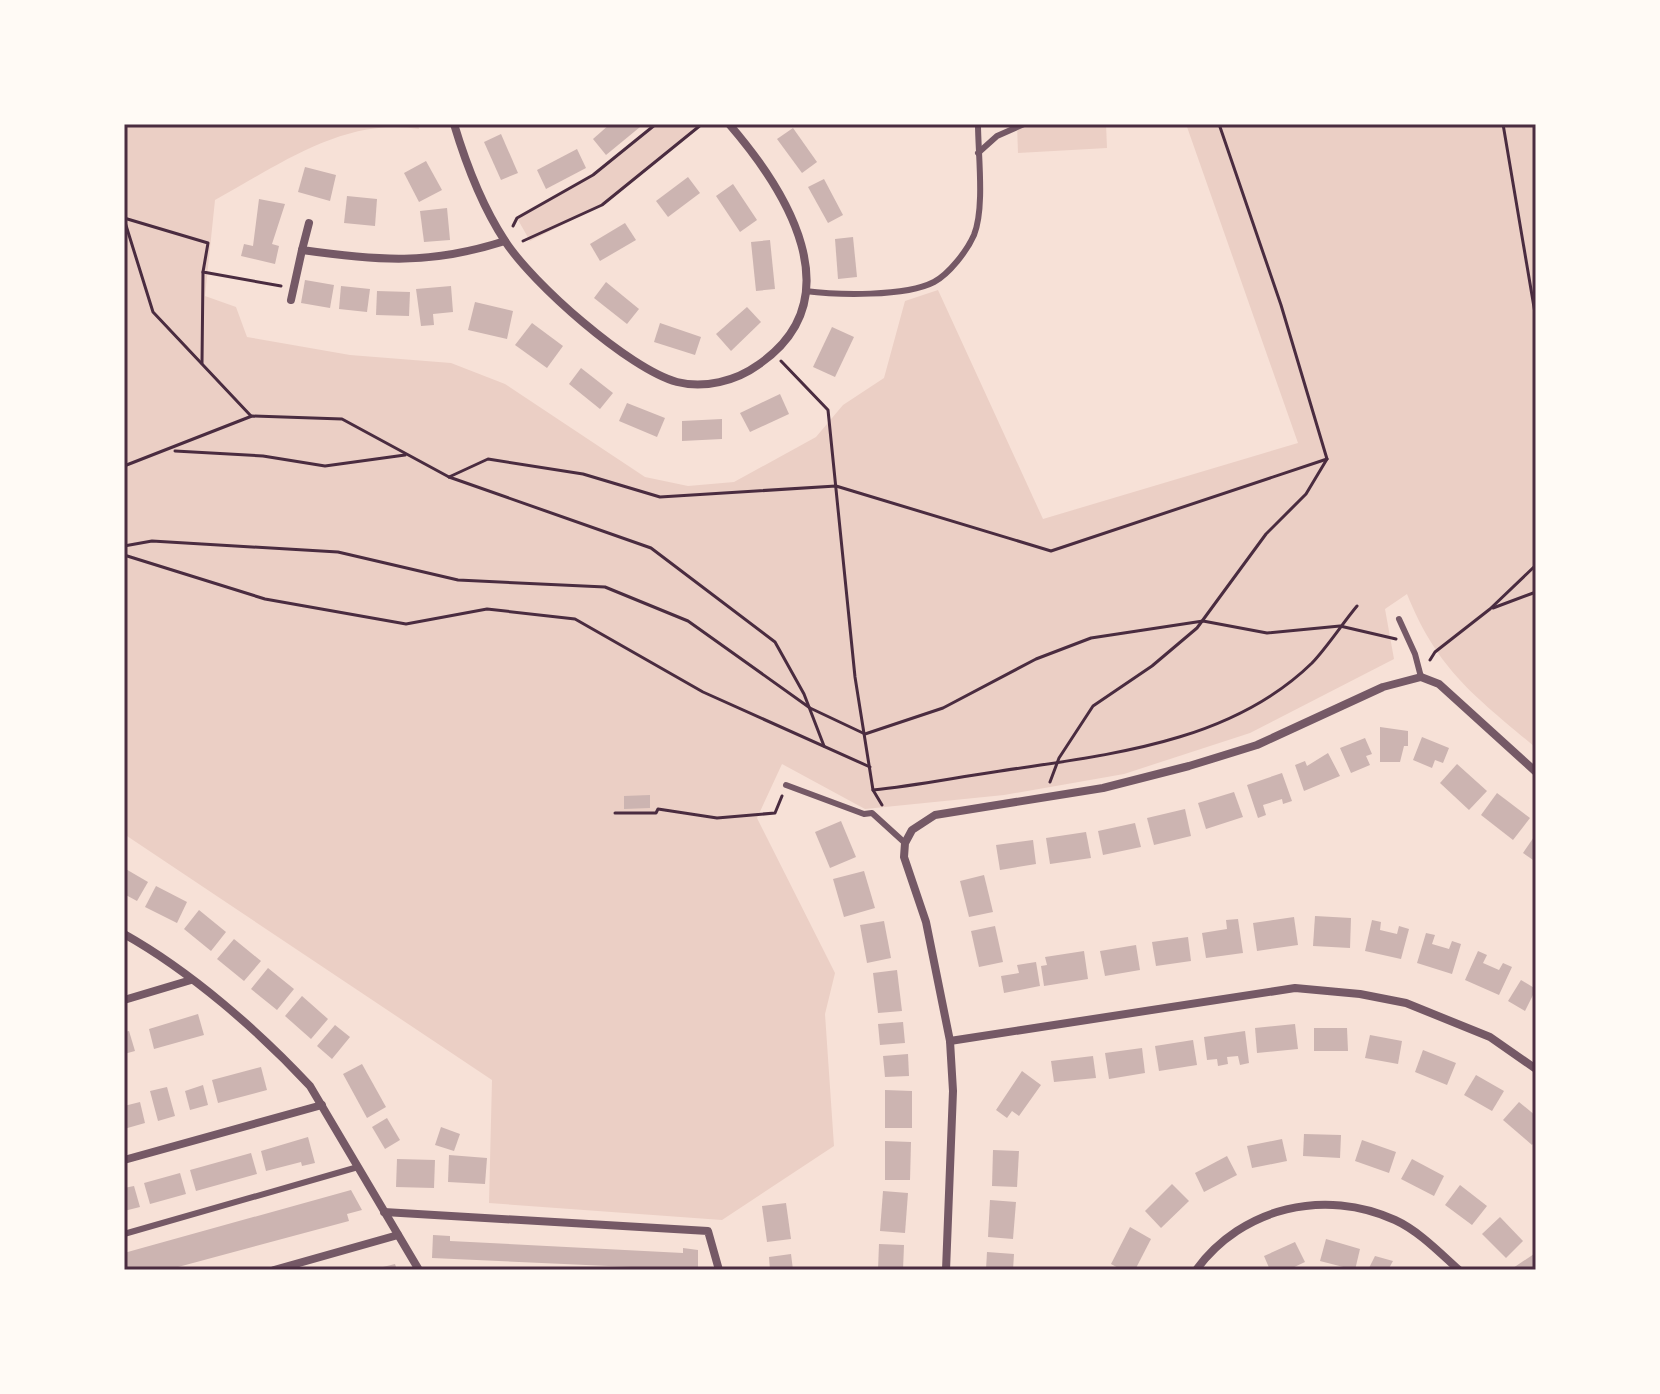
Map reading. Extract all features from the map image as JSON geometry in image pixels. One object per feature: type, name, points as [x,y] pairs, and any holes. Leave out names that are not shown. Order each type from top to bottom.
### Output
[{"type":"street","points":[[454,124],[473,179],[505,241],[557,298],[623,353],[652,372],[679,382],[717,382],[740,377],[774,354],[794,325],[805,291],[806,253],[798,230],[777,188],[729,124]]},
{"type":"street","points":[[291,300],[309,223]]},
{"type":"street","points":[[302,250],[403,261],[463,254],[505,241]]},
{"type":"street","points":[[946,1270],[953,1091],[950,1041],[926,922],[907,869],[905,843],[916,826],[942,814],[1043,799],[1189,766],[1257,745],[1383,687],[1421,677],[1439,684],[1536,772]]},
{"type":"street","points":[[124,934],[191,980],[289,1063],[322,1105],[419,1270]]},
{"type":"street","points":[[124,1000],[191,980]]},
{"type":"street","points":[[950,1041],[1295,988],[1360,994],[1406,1003],[1490,1037],[1536,1069]]},
{"type":"street","points":[[124,1160],[322,1105]]},
{"type":"street","points":[[1196,1270],[1220,1242],[1245,1225],[1277,1211],[1312,1204],[1342,1205],[1397,1221],[1459,1270]]},
{"type":"street","points":[[384,1212],[708,1231],[719,1270]]},
{"type":"street","points":[[274,1270],[398,1235]]},
{"type":"lane","points":[[805,291],[842,296],[933,282],[955,264],[975,234],[978,124]]},
{"type":"lane","points":[[978,153],[997,136],[1024,124]]},
{"type":"lane","points":[[1399,619],[1421,677]]},
{"type":"lane","points":[[786,785],[864,814],[872,813],[905,843]]},
{"type":"lane","points":[[124,1234],[358,1167]]},
{"type":"path","points":[[656,124],[593,175],[517,218],[505,241],[530,241],[602,205],[702,124]]},
{"type":"path","points":[[1043,799],[1056,764],[1093,706],[1152,666],[1203,621],[1266,534],[1306,494],[1327,459],[1281,305],[1219,124]]},
{"type":"path","points":[[1503,124],[1536,319]]},
{"type":"path","points":[[124,219],[208,243],[203,272],[202,363]]},
{"type":"path","points":[[124,219],[153,312],[252,416]]},
{"type":"path","points":[[203,272],[293,288]]},
{"type":"path","points":[[774,354],[828,410],[855,677],[873,790],[889,817]]},
{"type":"path","points":[[124,466],[171,451],[252,416],[342,419],[449,477],[651,548],[775,642],[810,708],[824,746]]},
{"type":"path","points":[[171,451],[263,456],[325,466],[408,454]]},
{"type":"path","points":[[449,477],[488,459],[583,474],[660,497],[836,486],[1051,551],[1327,459]]},
{"type":"path","points":[[124,546],[152,541],[338,552],[458,580],[605,587],[688,621],[810,708],[865,734],[943,708],[1036,659],[1091,638],[1203,621],[1267,633],[1340,626],[1409,641]]},
{"type":"path","points":[[124,555],[265,599],[406,624],[487,609],[575,619],[703,692],[870,767]]},
{"type":"path","points":[[1421,677],[1435,652],[1490,609],[1536,565]]},
{"type":"path","points":[[1490,609],[1536,592]]},
{"type":"path","points":[[873,790],[1116,755],[1229,717],[1273,693],[1312,663],[1357,606]]},
{"type":"path","points":[[615,813],[656,813],[658,809],[717,818],[775,813],[786,785]]},
{"type":"shaded area","points":[[124,124],[418,124],[419,129],[392,127],[338,137],[287,159],[215,200],[205,296],[236,307],[247,337],[350,355],[451,363],[505,384],[645,477],[688,486],[734,482],[816,437],[843,405],[884,378],[905,301],[938,290],[1043,519],[1298,443],[1186,124],[1536,124],[1536,748],[1477,697],[1445,663],[1419,621],[1407,594],[1385,609],[1394,659],[1250,733],[1124,774],[1004,795],[865,809],[782,764],[757,818],[835,973],[825,1014],[834,1146],[722,1220],[489,1203],[492,1080],[124,834]]},
{"type":"shaded area","points":[[656,124],[702,124],[602,205],[530,241],[517,218],[593,175]]},
{"type":"shaded area","points":[[1017,124],[1106,124],[1107,148],[1018,153]]},
{"type":"building","points":[[610,124],[640,127],[606,155],[593,139]]},
{"type":"building","points":[[793,128],[817,162],[802,173],[777,139]]},
{"type":"building","points":[[501,134],[518,173],[501,180],[484,142]]},
{"type":"building","points":[[577,149],[586,168],[546,189],[537,170]]},
{"type":"building","points":[[426,161],[442,190],[419,202],[404,173]]},
{"type":"building","points":[[305,167],[336,175],[330,201],[298,192]]},
{"type":"building","points":[[688,177],[700,193],[668,217],[656,201]]},
{"type":"building","points":[[824,179],[843,215],[828,223],[808,187]]},
{"type":"building","points":[[733,184],[757,220],[740,232],[716,196]]},
{"type":"building","points":[[347,196],[377,199],[375,226],[344,223]]},
{"type":"building","points":[[259,199],[285,204],[272,244],[279,246],[275,264],[241,256],[244,244],[253,246]]},
{"type":"building","points":[[447,208],[450,240],[424,242],[420,211]]},
{"type":"building","points":[[625,223],[636,240],[600,261],[590,244]]},
{"type":"building","points":[[853,237],[857,277],[838,279],[835,239]]},
{"type":"building","points":[[770,240],[775,289],[756,291],[751,242]]},
{"type":"building","points":[[305,280],[334,285],[330,308],[301,303]]},
{"type":"building","points":[[606,282],[639,309],[627,324],[594,298]]},
{"type":"building","points":[[341,286],[370,289],[367,312],[339,309]]},
{"type":"building","points":[[451,286],[453,312],[433,314],[434,325],[421,326],[416,289]]},
{"type":"building","points":[[377,291],[410,292],[409,316],[376,315]]},
{"type":"building","points":[[475,302],[513,311],[507,339],[468,330]]},
{"type":"building","points":[[747,307],[761,322],[731,351],[716,334]]},
{"type":"building","points":[[532,323],[563,346],[547,368],[515,345]]},
{"type":"building","points":[[660,323],[701,337],[695,355],[654,342]]},
{"type":"building","points":[[832,327],[854,337],[835,377],[813,367]]},
{"type":"building","points":[[581,368],[613,393],[600,409],[569,384]]},
{"type":"building","points":[[780,394],[789,414],[750,432],[740,413]]},
{"type":"building","points":[[627,403],[665,418],[657,437],[619,421]]},
{"type":"building","points":[[722,419],[722,439],[682,441],[682,421]]},
{"type":"building","points":[[1380,727],[1408,731],[1408,746],[1404,746],[1400,762],[1380,762]]},
{"type":"building","points":[[1422,737],[1449,748],[1443,763],[1435,760],[1432,768],[1413,760]]},
{"type":"building","points":[[1365,738],[1372,754],[1366,756],[1370,765],[1351,773],[1340,748]]},
{"type":"building","points":[[1328,753],[1340,776],[1304,791],[1295,765],[1305,761],[1307,766]]},
{"type":"building","points":[[1457,764],[1487,791],[1469,810],[1440,783]]},
{"type":"building","points":[[1282,773],[1292,801],[1283,804],[1282,799],[1263,805],[1266,815],[1258,818],[1247,785]]},
{"type":"building","points":[[1234,792],[1243,817],[1206,829],[1198,803]]},
{"type":"building","points":[[1497,793],[1530,818],[1513,840],[1481,815]]},
{"type":"building","points":[[650,795],[650,808],[624,809],[624,796]]},
{"type":"building","points":[[1185,809],[1191,836],[1154,845],[1147,818]]},
{"type":"building","points":[[841,821],[856,857],[830,868],[815,832]]},
{"type":"building","points":[[1135,823],[1141,847],[1103,855],[1098,831]]},
{"type":"building","points":[[1086,832],[1091,858],[1050,864],[1046,838]]},
{"type":"building","points":[[1536,834],[1536,862],[1523,853]]},
{"type":"building","points":[[1033,840],[1036,864],[1000,870],[996,845]]},
{"type":"building","points":[[124,868],[148,882],[137,901],[124,894]]},
{"type":"building","points":[[864,871],[875,908],[844,917],[833,879]]},
{"type":"building","points":[[984,875],[993,912],[969,917],[960,881]]},
{"type":"building","points":[[156,886],[187,902],[177,923],[145,907]]},
{"type":"building","points":[[199,910],[226,932],[211,951],[184,929]]},
{"type":"building","points":[[1315,916],[1351,918],[1350,948],[1313,946]]},
{"type":"building","points":[[1294,917],[1298,945],[1257,951],[1253,923]]},
{"type":"building","points":[[1238,919],[1243,953],[1206,958],[1202,933],[1227,929],[1226,920]]},
{"type":"building","points":[[1372,920],[1381,922],[1380,930],[1397,934],[1399,926],[1409,929],[1401,959],[1365,951]]},
{"type":"building","points":[[884,921],[891,958],[867,963],[860,925]]},
{"type":"building","points":[[995,926],[1003,962],[979,967],[971,931]]},
{"type":"building","points":[[1426,933],[1435,935],[1432,944],[1449,949],[1452,941],[1461,944],[1452,974],[1417,963]]},
{"type":"building","points":[[1188,937],[1191,961],[1156,966],[1152,942]]},
{"type":"building","points":[[234,939],[261,961],[244,981],[217,959]]},
{"type":"building","points":[[1136,945],[1140,970],[1105,976],[1100,951]]},
{"type":"building","points":[[1084,951],[1088,979],[1044,986],[1041,966],[1047,965],[1045,957]]},
{"type":"building","points":[[1478,951],[1487,955],[1483,963],[1499,970],[1503,963],[1512,967],[1499,995],[1465,980]]},
{"type":"building","points":[[1036,962],[1040,986],[1004,993],[1001,976],[1019,973],[1017,965]]},
{"type":"building","points":[[268,968],[294,989],[277,1010],[251,989]]},
{"type":"building","points":[[897,970],[902,1011],[878,1013],[873,973]]},
{"type":"building","points":[[1521,980],[1536,989],[1525,1011],[1508,1001]]},
{"type":"building","points":[[302,996],[328,1019],[311,1039],[285,1016]]},
{"type":"building","points":[[198,1014],[204,1035],[154,1049],[149,1029]]},
{"type":"building","points":[[903,1022],[905,1043],[880,1045],[878,1024]]},
{"type":"building","points":[[1295,1024],[1298,1049],[1257,1053],[1255,1028]]},
{"type":"building","points":[[335,1025],[350,1037],[332,1059],[317,1046]]},
{"type":"building","points":[[1314,1028],[1347,1028],[1348,1051],[1314,1051]]},
{"type":"building","points":[[129,1031],[135,1051],[124,1054],[124,1032]]},
{"type":"building","points":[[1245,1031],[1249,1063],[1240,1065],[1238,1056],[1227,1057],[1228,1064],[1218,1066],[1217,1059],[1207,1060],[1204,1037]]},
{"type":"building","points":[[1370,1035],[1402,1041],[1398,1064],[1365,1058]]},
{"type":"building","points":[[1193,1040],[1197,1065],[1159,1071],[1155,1046]]},
{"type":"building","points":[[1142,1048],[1145,1073],[1109,1079],[1105,1053]]},
{"type":"building","points":[[1423,1050],[1456,1063],[1447,1085],[1415,1072]]},
{"type":"building","points":[[908,1054],[909,1076],[885,1077],[883,1056]]},
{"type":"building","points":[[1093,1056],[1096,1078],[1054,1082],[1051,1061]]},
{"type":"building","points":[[362,1064],[386,1107],[367,1118],[343,1074]]},
{"type":"building","points":[[261,1067],[267,1090],[218,1103],[212,1080]]},
{"type":"building","points":[[1022,1071],[1041,1085],[1019,1116],[1012,1111],[1007,1118],[996,1110]]},
{"type":"building","points":[[1476,1075],[1504,1091],[1492,1111],[1464,1095]]},
{"type":"building","points":[[203,1085],[208,1105],[190,1110],[185,1091]]},
{"type":"building","points":[[167,1087],[175,1116],[158,1121],[150,1091]]},
{"type":"building","points":[[885,1090],[912,1091],[912,1128],[885,1128]]},
{"type":"building","points":[[140,1102],[145,1123],[124,1129],[124,1106]]},
{"type":"building","points":[[1519,1102],[1536,1116],[1536,1140],[1532,1145],[1503,1120]]},
{"type":"building","points":[[387,1118],[400,1140],[385,1149],[372,1127]]},
{"type":"building","points":[[441,1127],[460,1134],[454,1151],[435,1145]]},
{"type":"building","points":[[1304,1134],[1341,1135],[1340,1158],[1303,1156]]},
{"type":"building","points":[[308,1137],[315,1163],[302,1166],[301,1162],[266,1171],[261,1151]]},
{"type":"building","points":[[1282,1139],[1287,1161],[1252,1168],[1247,1146]]},
{"type":"building","points":[[1362,1140],[1396,1152],[1389,1173],[1355,1161]]},
{"type":"building","points":[[885,1141],[911,1142],[910,1180],[885,1180]]},
{"type":"building","points":[[993,1150],[1019,1151],[1017,1187],[992,1186]]},
{"type":"building","points":[[251,1153],[257,1174],[196,1191],[190,1170]]},
{"type":"building","points":[[449,1155],[487,1158],[485,1184],[448,1182]]},
{"type":"building","points":[[1227,1156],[1237,1175],[1204,1192],[1195,1173]]},
{"type":"building","points":[[397,1159],[435,1160],[434,1188],[396,1187]]},
{"type":"building","points":[[1412,1159],[1444,1176],[1434,1196],[1401,1179]]},
{"type":"building","points":[[180,1173],[186,1194],[150,1204],[144,1183]]},
{"type":"building","points":[[1172,1184],[1189,1201],[1161,1228],[1145,1211]]},
{"type":"building","points":[[1460,1185],[1487,1206],[1472,1225],[1445,1205]]},
{"type":"building","points":[[134,1186],[140,1207],[124,1211],[124,1188]]},
{"type":"building","points":[[351,1190],[362,1210],[347,1214],[349,1221],[167,1270],[124,1270],[124,1253]]},
{"type":"building","points":[[883,1191],[908,1193],[905,1233],[880,1231]]},
{"type":"building","points":[[990,1200],[1016,1202],[1013,1239],[988,1237]]},
{"type":"building","points":[[786,1203],[791,1239],[767,1242],[762,1206]]},
{"type":"building","points":[[1500,1217],[1523,1241],[1506,1258],[1482,1234]]},
{"type":"building","points":[[1130,1227],[1151,1239],[1135,1270],[1122,1270],[1111,1264]]},
{"type":"building","points":[[433,1235],[450,1236],[450,1241],[683,1253],[683,1248],[698,1250],[698,1270],[432,1258]]},
{"type":"building","points":[[1326,1239],[1360,1249],[1355,1270],[1320,1261]]},
{"type":"building","points":[[1295,1242],[1305,1262],[1288,1270],[1270,1270],[1264,1256]]},
{"type":"building","points":[[879,1244],[904,1245],[903,1270],[878,1270]]},
{"type":"building","points":[[987,1252],[1014,1254],[1013,1270],[986,1270]]},
{"type":"building","points":[[791,1254],[793,1270],[770,1270],[769,1257]]},
{"type":"building","points":[[1534,1254],[1536,1270],[1514,1270],[1513,1268]]},
{"type":"building","points":[[1375,1256],[1393,1261],[1388,1270],[1368,1270]]},
{"type":"building","points":[[395,1264],[397,1270],[375,1270],[375,1269]]}]
